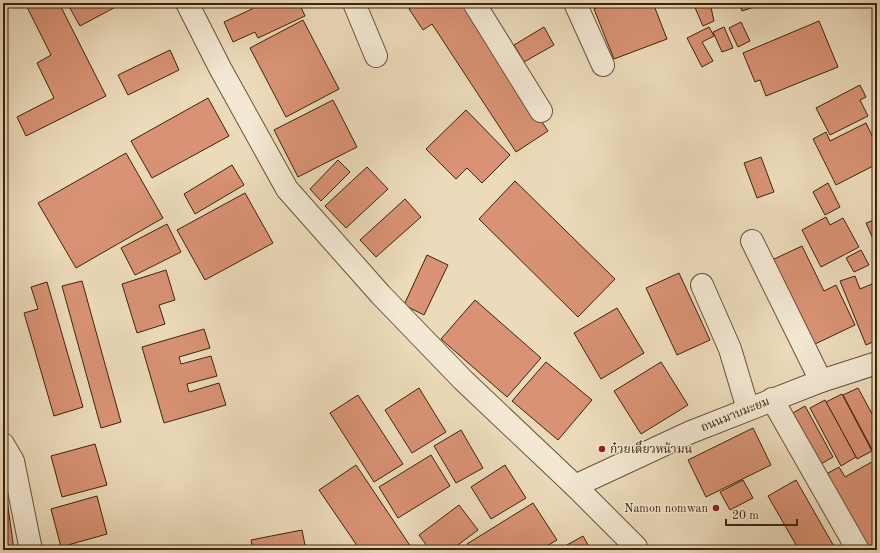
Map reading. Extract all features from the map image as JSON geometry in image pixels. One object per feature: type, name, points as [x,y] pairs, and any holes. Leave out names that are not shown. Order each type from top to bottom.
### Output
[{"type":"street","points":[[187,3],[220,68],[287,189],[381,295],[458,374],[575,486],[636,547],[636,550]]},
{"type":"street","points":[[354,3],[376,56]]},
{"type":"street","points":[[474,3],[541,111]]},
{"type":"street","points":[[575,3],[603,66]]},
{"type":"street","points":[[752,241],[821,381]]},
{"type":"street","points":[[702,285],[730,349],[748,409]]},
{"type":"street","name":"ถนนมาบมะยม","points":[[575,486],[691,432],[772,399],[877,363]]},
{"type":"street","points":[[772,399],[858,550]]},
{"type":"street","points":[[3,444],[13,461],[31,550]]},
{"type":"building","points":[[25,3],[59,3],[106,96],[26,136],[17,117],[54,98],[37,63],[51,55]]},
{"type":"building","points":[[67,3],[123,3],[80,26]]},
{"type":"building","points":[[249,3],[299,3],[305,16],[258,38],[255,32],[233,42],[224,22],[252,9]]},
{"type":"building","points":[[416,3],[463,3],[548,131],[516,152],[432,24],[423,30],[409,9]]},
{"type":"building","points":[[608,3],[653,3],[667,39],[614,59],[594,9]]},
{"type":"building","points":[[693,3],[710,3],[714,21],[703,26]]},
{"type":"building","points":[[739,3],[766,3],[742,11]]},
{"type":"building","points":[[303,20],[339,89],[286,117],[250,48]]},
{"type":"building","points":[[819,21],[838,67],[766,96],[760,80],[755,82],[743,53]]},
{"type":"building","points":[[741,22],[750,41],[738,47],[729,28]]},
{"type":"building","points":[[544,27],[554,45],[524,62],[514,45]]},
{"type":"building","points":[[709,27],[714,36],[702,42],[713,61],[702,67],[687,38]]},
{"type":"building","points":[[724,27],[733,48],[722,52],[713,32]]},
{"type":"building","points":[[170,50],[179,70],[128,95],[118,75]]},
{"type":"building","points":[[860,85],[866,97],[860,100],[868,116],[830,135],[816,108]]},
{"type":"building","points":[[208,98],[229,136],[152,178],[131,141]]},
{"type":"building","points":[[333,100],[357,147],[298,177],[274,130]]},
{"type":"building","points":[[466,110],[510,155],[482,183],[467,168],[456,179],[426,149]]},
{"type":"building","points":[[866,123],[877,146],[877,164],[836,185],[813,139],[826,132],[830,141]]},
{"type":"building","points":[[126,153],[163,218],[76,268],[38,203]]},
{"type":"building","points":[[761,157],[774,192],[757,198],[744,163]]},
{"type":"building","points":[[338,160],[350,172],[321,201],[310,189]]},
{"type":"building","points":[[232,165],[244,185],[195,214],[184,194]]},
{"type":"building","points":[[367,167],[388,189],[346,228],[325,206]]},
{"type":"building","points":[[515,181],[615,279],[578,317],[479,219]]},
{"type":"building","points":[[828,183],[840,207],[825,215],[813,192]]},
{"type":"building","points":[[245,193],[273,243],[205,280],[177,230]]},
{"type":"building","points":[[405,199],[421,217],[376,257],[360,240]]},
{"type":"building","points":[[826,217],[830,225],[843,218],[859,247],[821,267],[802,230]]},
{"type":"building","points":[[877,219],[877,248],[866,223]]},
{"type":"building","points":[[167,224],[181,252],[135,275],[121,248]]},
{"type":"building","points":[[802,246],[824,291],[836,285],[855,325],[813,345],[772,260]]},
{"type":"building","points":[[861,250],[869,265],[854,272],[846,258]]},
{"type":"building","points":[[427,255],[448,265],[424,315],[404,305]]},
{"type":"building","points":[[166,270],[175,300],[159,305],[165,324],[137,333],[122,284]]},
{"type":"building","points":[[679,273],[710,340],[677,355],[646,288]]},
{"type":"building","points":[[855,276],[860,289],[877,282],[877,340],[866,345],[840,281]]},
{"type":"building","points":[[82,281],[121,422],[101,428],[62,286]]},
{"type":"building","points":[[47,282],[83,407],[54,416],[24,313],[38,309],[31,287]]},
{"type":"building","points":[[475,300],[541,358],[507,397],[441,339]]},
{"type":"building","points":[[617,308],[644,353],[601,379],[574,333]]},
{"type":"building","points":[[204,329],[210,348],[179,357],[181,364],[211,356],[217,376],[187,384],[189,392],[219,383],[226,405],[164,423],[142,347]]},
{"type":"building","points":[[546,362],[592,400],[558,440],[512,401]]},
{"type":"building","points":[[661,362],[688,405],[641,434],[614,391]]},
{"type":"building","points":[[419,388],[446,432],[412,453],[385,410]]},
{"type":"building","points":[[858,388],[877,423],[877,452],[874,453],[843,395]]},
{"type":"building","points":[[842,394],[872,451],[857,459],[826,402]]},
{"type":"building","points":[[358,395],[403,464],[374,482],[330,413]]},
{"type":"building","points":[[825,400],[856,457],[841,466],[810,408]]},
{"type":"building","points":[[805,406],[833,457],[814,468],[786,417]]},
{"type":"building","points":[[753,428],[771,465],[706,497],[688,460]]},
{"type":"building","points":[[461,430],[483,468],[456,483],[434,446]]},
{"type":"building","points":[[95,444],[107,485],[62,497],[51,456]]},
{"type":"building","points":[[431,455],[450,486],[398,518],[379,487]]},
{"type":"building","points":[[877,459],[877,543],[865,550],[821,477],[839,467],[845,477]]},
{"type":"building","points":[[356,465],[413,550],[360,550],[319,490]]},
{"type":"building","points":[[505,465],[526,498],[491,519],[471,487]]},
{"type":"building","points":[[743,480],[753,498],[730,510],[720,492]]},
{"type":"building","points":[[796,480],[836,550],[799,550],[768,496]]},
{"type":"building","points":[[97,496],[107,534],[61,547],[51,509]]},
{"type":"building","points":[[3,500],[7,500],[14,550],[3,550]]},
{"type":"building","points":[[533,503],[557,540],[540,550],[471,550],[467,544]]},
{"type":"building","points":[[459,505],[478,530],[451,550],[430,550],[419,535]]},
{"type":"building","points":[[302,530],[306,550],[253,550],[251,540]]},
{"type":"building","points":[[583,536],[591,550],[558,550]]},
{"type":"place","name":"ก๋วยเตี๋ยวหน้ามน","points":[[602,449]]},
{"type":"place","name":"Namon nomwan","points":[[716,508]]}]
